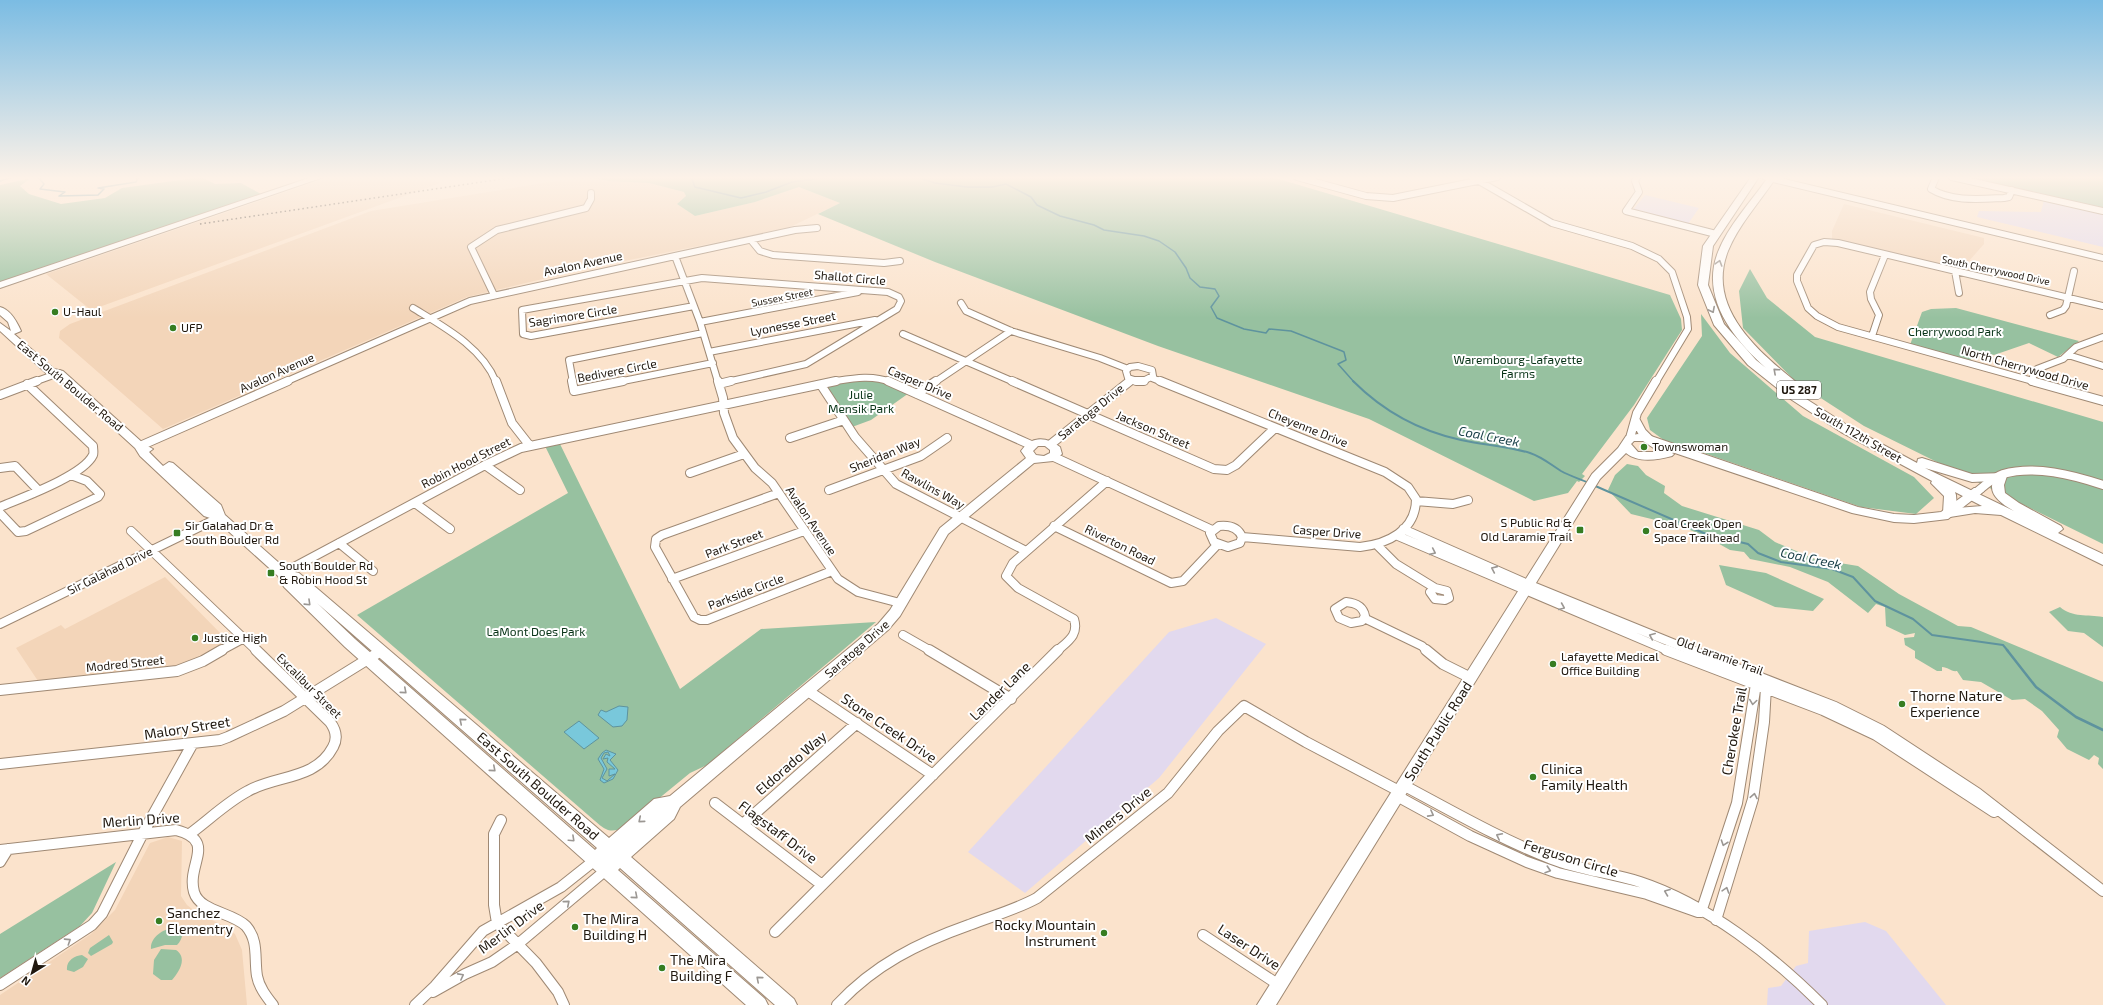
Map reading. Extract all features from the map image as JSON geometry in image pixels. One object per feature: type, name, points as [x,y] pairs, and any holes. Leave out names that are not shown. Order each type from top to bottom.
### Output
[{"type":"main road","points":[[0,287],[90,254],[180,224]]},
{"type":"main road","name":"South 112th Street","points":[[1722,224],[1704,254],[1702,281],[1710,307],[1729,336],[1750,360],[1777,384],[1838,426],[1887,453],[1975,494]]},
{"type":"main road","name":"South 112th Street","points":[[1739,224],[1723,252],[1715,281],[1726,311],[1735,327],[1758,354],[1800,391],[1859,429],[1922,462],[1975,494]]},
{"type":"main road","points":[[1960,224],[2103,258]]},
{"type":"main road","name":"East South Boulder Road","points":[[0,310],[12,321],[16,331]]},
{"type":"main road","name":"East South Boulder Road","points":[[0,317],[16,331]]},
{"type":"main road","name":"East South Boulder Road","points":[[0,326],[50,371],[58,373],[140,446],[144,454],[208,512],[220,517],[284,573],[289,584],[368,659],[759,1005]]},
{"type":"main road","points":[[16,331],[56,366],[58,373]]},
{"type":"main road","points":[[1656,446],[1650,457],[1639,455],[1630,451],[1628,442],[1639,437],[1656,446],[1677,454],[1718,462],[1856,510],[1878,516],[1914,519],[1932,518],[1974,509],[1997,512],[2038,529]]},
{"type":"main road","points":[[1041,442],[1051,444],[1057,452],[1054,457],[1046,460],[1033,458],[1028,453],[1031,446],[1041,442]]},
{"type":"main road","name":"South Public Road","points":[[1266,1005],[1596,477],[1628,442]]},
{"type":"main road","points":[[1887,453],[1941,486],[1950,495],[1950,514]]},
{"type":"main road","points":[[1613,460],[1639,455]]},
{"type":"main road","name":"Saratoga Drive","points":[[600,865],[614,852],[668,814],[674,802],[883,627],[895,613],[937,540],[960,517],[1033,458]]},
{"type":"main road","points":[[1922,462],[1968,477],[2000,476],[1998,491],[2004,499],[2066,534]]},
{"type":"main road","points":[[1950,514],[1975,494]]},
{"type":"main road","name":"US 287","points":[[1975,494],[2038,529],[2103,560]]},
{"type":"main road","name":"US 287","points":[[1975,494],[2103,552]]},
{"type":"main road","name":"East South Boulder Road","points":[[284,573],[294,576],[614,852],[788,1005]]},
{"type":"street","points":[[494,294],[471,247],[497,230],[521,224]]},
{"type":"street","points":[[1550,224],[1644,254],[1659,263],[1672,276],[1687,317],[1688,329],[1637,413],[1632,436],[1628,442]]},
{"type":"street","points":[[1678,224],[1716,234]]},
{"type":"street","points":[[675,256],[817,228]]},
{"type":"street","points":[[751,240],[756,249],[762,253],[773,255],[884,263],[900,261]]},
{"type":"street","name":"South Cherrywood Drive","points":[[1872,336],[1838,326],[1814,314],[1808,308],[1797,281],[1797,275],[1814,245],[1818,243],[1838,243],[2103,306]]},
{"type":"street","points":[[1872,336],[1879,315],[1871,299],[1870,292],[1886,255]]},
{"type":"street","name":"Avalon Avenue","points":[[140,446],[470,301],[494,294],[675,256],[700,322],[713,363],[723,398],[722,405],[729,429],[744,454],[779,493],[838,579],[849,588],[900,603]]},
{"type":"street","points":[[1955,271],[1959,292]]},
{"type":"street","points":[[2050,315],[2063,310],[2068,297],[2074,271]]},
{"type":"street","name":"Shallot Circle","points":[[684,280],[702,278],[867,290],[895,294],[901,301],[897,309],[806,364],[719,384]]},
{"type":"street","name":"Sagrimore Circle","points":[[684,280],[522,310],[523,334],[531,336],[694,306]]},
{"type":"street","name":"Sussex Street","points":[[700,322],[867,290]]},
{"type":"street","points":[[961,304],[966,311],[1011,331],[1100,358],[1128,369],[1138,366],[1149,368],[1154,374],[1152,378],[1142,382],[1131,380],[1126,376],[1128,369]]},
{"type":"street","points":[[413,308],[460,338],[485,362],[495,379],[512,423],[530,446]]},
{"type":"street","name":"Lyonesse Street","points":[[709,352],[881,319]]},
{"type":"street","points":[[917,394],[1011,331]]},
{"type":"street","name":"Bedivere Circle","points":[[703,334],[569,360],[574,391],[713,363]]},
{"type":"street","name":"Jackson Street","points":[[902,334],[1214,469],[1226,470],[1236,465],[1275,428]]},
{"type":"street","name":"North Cherrywood Drive","points":[[1872,336],[2032,382],[2103,400]]},
{"type":"street","points":[[2032,382],[2034,372],[2037,369],[2068,356],[2076,347],[2103,337]]},
{"type":"street","points":[[2068,356],[2103,366]]},
{"type":"street","points":[[0,395],[58,373]]},
{"type":"street","name":"Casper Drive","points":[[722,405],[863,377],[883,379],[1031,446]]},
{"type":"street","name":"Cheyenne Drive","points":[[1152,378],[1390,474],[1409,487],[1416,501]]},
{"type":"street","name":"Saratoga Drive","points":[[1051,444],[1131,380]]},
{"type":"street","points":[[0,506],[72,475],[88,463],[94,456],[95,450],[27,384]]},
{"type":"street","name":"Rawlins Way","points":[[821,385],[828,399],[882,470],[896,484],[1026,551]]},
{"type":"street","name":"Robin Hood Street","points":[[284,573],[507,454],[530,446],[722,405]]},
{"type":"street","points":[[790,438],[844,420]]},
{"type":"street","points":[[1636,421],[1642,432],[1656,446]]},
{"type":"street","name":"Sheridan Way","points":[[829,490],[921,456],[946,438]]},
{"type":"street","points":[[690,473],[744,454]]},
{"type":"street","points":[[1054,457],[1212,530]]},
{"type":"street","points":[[485,465],[520,490]]},
{"type":"street","points":[[0,468],[15,466],[38,490]]},
{"type":"street","points":[[1975,494],[2000,476],[2018,472],[2056,474],[2103,485]]},
{"type":"street","points":[[0,513],[18,532],[26,531],[98,497],[100,494],[92,484],[72,475]]},
{"type":"street","name":"Lander Lane","points":[[775,932],[1076,634],[1074,619],[1010,582],[1006,576],[1009,569],[1026,551],[1107,481]]},
{"type":"street","name":"Parkside Circle","points":[[779,493],[662,535],[656,539],[655,547],[694,617],[707,620],[832,571]]},
{"type":"street","points":[[1404,529],[1415,514],[1417,509],[1416,501],[1453,504],[1468,500]]},
{"type":"street","points":[[415,503],[450,528]]},
{"type":"street","name":"Sir Galahad Drive","points":[[0,624],[220,517]]},
{"type":"street","points":[[1223,525],[1232,526],[1239,531],[1242,537],[1240,543],[1232,546],[1218,544],[1210,536],[1212,530],[1223,525]]},
{"type":"street","name":"Riverton Road","points":[[1054,526],[1168,582],[1175,583],[1182,581],[1218,544]]},
{"type":"street","name":"Casper Drive","points":[[1242,537],[1360,547],[1378,546],[1398,536],[1404,529]]},
{"type":"street","name":"Old Laramie Trail","points":[[1404,529],[1528,588],[1684,658],[1761,683],[1823,710],[1876,736],[1981,805],[2019,827],[2103,891]]},
{"type":"street","name":"Excalibur Street","points":[[131,530],[175,571],[334,727],[336,736],[334,744],[325,757],[303,774],[256,787],[242,794],[191,833]]},
{"type":"street","name":"Park Street","points":[[672,579],[804,531]]},
{"type":"street","name":"Old Laramie Trail","points":[[1398,536],[1528,588]]},
{"type":"street","points":[[339,544],[372,571]]},
{"type":"street","points":[[1378,546],[1396,564],[1435,588]]},
{"type":"street","points":[[1364,618],[1422,646],[1430,655],[1471,678]]},
{"type":"street","points":[[903,635],[1011,699]]},
{"type":"street","name":"Modred Street","points":[[0,690],[177,671],[203,661],[244,638]]},
{"type":"street","name":"Malory Street","points":[[0,764],[192,743],[234,736],[252,729],[304,699],[381,651]]},
{"type":"street","name":"Cherokee Trail","points":[[1701,912],[1737,803],[1761,683]]},
{"type":"street","name":"Cherokee Trail","points":[[1716,920],[1753,799],[1762,738],[1761,683]]},
{"type":"street","name":"Stone Creek Drive","points":[[808,691],[933,775]]},
{"type":"street","name":"Miners Drive","points":[[837,1005],[850,991],[877,968],[907,950],[1024,905],[1037,898],[1168,793],[1218,731],[1244,706],[1306,742],[1400,791]]},
{"type":"street","name":"Eldorado Way","points":[[743,824],[857,723]]},
{"type":"street","points":[[0,985],[92,925],[102,914],[143,833],[192,743]]},
{"type":"street","name":"Ferguson Circle","points":[[1400,791],[1484,842],[1526,862],[1567,875],[1646,894],[1685,909],[1701,912],[1716,920],[1774,960],[1822,1005]]},
{"type":"street","name":"Flagstaff Drive","points":[[716,803],[822,885]]},
{"type":"street","name":"Merlin Drive","points":[[497,923],[494,905],[494,834],[501,820]]},
{"type":"street","name":"Merlin Drive","points":[[4,850],[176,830],[191,833],[198,840],[199,848],[192,885],[194,894],[199,902],[208,907],[234,916],[244,924],[253,938],[257,977],[263,994],[273,1005]]},
{"type":"street","points":[[0,862],[4,850]]},
{"type":"street","name":"Merlin Drive","points":[[415,1005],[427,995],[483,931],[600,865]]},
{"type":"street","name":"Merlin Drive","points":[[427,995],[465,974],[492,962],[518,944],[600,865]]},
{"type":"street","points":[[497,923],[536,963],[558,992],[564,1005]]},
{"type":"street","name":"Laser Drive","points":[[1203,935],[1279,985]]},
{"type":"shaded area","points":[[192,224],[328,224],[91,310],[46,274]]},
{"type":"shaded area","points":[[337,224],[797,224],[788,228],[585,269],[467,297],[163,429],[59,338],[60,331],[70,324]]},
{"type":"shaded area","points":[[1835,224],[1926,224],[1984,238],[1984,244],[1961,270],[1832,239],[1832,231]]},
{"type":"shaded area","points":[[2006,224],[2103,224],[2103,247]]},
{"type":"shaded area","points":[[165,577],[229,642],[192,663],[172,668],[38,681],[16,648],[61,625],[65,629]]},
{"type":"shaded area","points":[[1216,618],[1266,644],[1159,778],[1025,893],[968,852],[1169,632]]},
{"type":"shaded area","name":"Sanchez Elementry","points":[[168,837],[182,841],[181,896],[187,905],[196,912],[220,924],[235,934],[242,950],[247,1005],[0,1005],[0,995],[91,934],[115,910],[150,843]]},
{"type":"shaded area","points":[[1865,922],[1886,931],[1946,1005],[1767,1005],[1768,988],[1781,986],[1796,966],[1808,963],[1809,931]]},
{"type":"green space","points":[[0,224],[173,224],[0,283]]},
{"type":"green space","name":"Warembourg-Lafayette Farms","points":[[842,224],[1430,224],[1670,295],[1681,319],[1682,330],[1634,405],[1582,474],[1585,476],[1579,482],[1577,481],[1568,493],[1534,501],[1369,419],[1158,346],[935,262]]},
{"type":"green space","points":[[1750,269],[1767,298],[1815,337],[2103,422],[2103,544],[1864,426],[1796,382],[1743,328],[1739,291]]},
{"type":"green space","name":"Cherrywood Park","points":[[1956,308],[2079,341],[2058,357],[2029,343],[1994,355],[1974,350],[1970,362],[1910,345],[1922,312],[1931,309]]},
{"type":"green space","points":[[1701,314],[1730,353],[1803,416],[1914,477],[1934,498],[1916,514],[1861,507],[1665,441],[1650,430],[1647,418],[1702,336]]},
{"type":"green space","name":"Julie Mensik Park","points":[[859,380],[883,382],[909,393],[871,420],[852,427],[826,387]]},
{"type":"green space","name":"LaMont Does Park","points":[[560,444],[680,689],[761,629],[876,622],[707,765],[690,773],[624,827],[612,831],[605,829],[599,824],[357,615],[568,493],[545,446]]},
{"type":"green space","points":[[1627,464],[1638,466],[1646,475],[1665,486],[1664,493],[1682,506],[1759,530],[1775,542],[1815,559],[1858,566],[1899,594],[1958,626],[1971,627],[2103,682],[2103,769],[2098,764],[2099,758],[2094,755],[2089,760],[2067,749],[2057,737],[2059,730],[2042,711],[2025,699],[2012,700],[1981,682],[1963,680],[1957,671],[1942,667],[1942,671],[1937,671],[1915,658],[1915,651],[1905,645],[1904,638],[1914,637],[1915,633],[1905,635],[1886,626],[1885,607],[1876,604],[1868,613],[1828,582],[1790,567],[1750,559],[1744,552],[1730,550],[1705,536],[1680,526],[1631,514],[1608,490],[1615,475]]},
{"type":"green space","points":[[1719,565],[1766,573],[1824,599],[1813,611],[1775,607],[1726,585]]},
{"type":"green space","points":[[2060,607],[2070,613],[2103,617],[2103,647],[2084,633],[2068,631],[2049,612]]},
{"type":"green space","points":[[116,862],[92,913],[80,926],[0,978],[0,934]]},
{"type":"green space","points":[[173,927],[178,927],[182,931],[180,941],[177,945],[165,945],[151,949],[153,941],[161,932]]},
{"type":"green space","points":[[109,935],[113,942],[112,944],[91,956],[88,953],[90,948]]},
{"type":"green space","points":[[161,949],[176,950],[180,953],[182,961],[180,969],[172,980],[161,980],[153,974],[154,960]]},
{"type":"green space","points":[[82,955],[88,959],[83,967],[74,972],[67,970],[68,964],[71,960],[76,956]]},
{"type":"water","points":[[619,706],[628,707],[627,720],[622,726],[613,727],[598,715],[601,710],[606,712]]},
{"type":"water","points":[[579,721],[599,738],[584,749],[564,732]]},
{"type":"water","points":[[606,750],[616,754],[610,760],[618,770],[613,779],[604,783],[600,780],[604,769],[598,759]],"holes":[[[608,752],[610,756],[606,754],[603,759],[608,758],[607,762],[615,769],[609,769],[609,776],[615,774],[607,781],[602,778],[607,769],[601,758],[604,753]]]},
{"type":"waterway","name":"Coal Creek","points":[[1090,224],[1104,230],[1144,236],[1159,241],[1175,252],[1186,268],[1190,278],[1200,287],[1215,289],[1219,296],[1211,307],[1217,318],[1244,329],[1266,333],[1269,329],[1291,331],[1342,351],[1344,352],[1346,360],[1338,364],[1354,382]]},
{"type":"waterway","name":"Coal Creek","points":[[1354,382],[1377,402],[1416,425],[1461,440],[1530,453],[1564,473],[1589,483]]},
{"type":"waterway","name":"Coal Creek","points":[[1593,485],[1706,534],[1748,544],[1758,553],[1781,562],[1832,569],[1853,577],[1875,601],[1913,619],[1932,635],[2003,645],[2008,651]]},
{"type":"waterway","name":"Coal Creek","points":[[2007,650],[2036,687],[2076,717],[2103,730]]},
{"type":"place","name":"U-Haul","points":[[55,312]]},
{"type":"place","name":"UFP","points":[[173,328]]},
{"type":"place","name":"Townswoman","points":[[1644,447]]},
{"type":"place","name":"S Public Rd & Old Laramie Trail","points":[[1580,530]]},
{"type":"place","name":"Coal Creek Open Space Trailhead","points":[[1646,531]]},
{"type":"place","name":"Sir Galahad Dr & South Boulder Rd","points":[[177,533]]},
{"type":"place","name":"South Boulder Rd & Robin Hood St","points":[[271,573]]},
{"type":"place","name":"Justice High","points":[[195,638]]},
{"type":"place","name":"Lafayette Medical Office Building","points":[[1553,664]]},
{"type":"place","name":"Thorne Nature Experience","points":[[1902,704]]},
{"type":"place","name":"Clinica Family Health","points":[[1533,777]]},
{"type":"place","name":"Sanchez Elementry","points":[[159,921]]},
{"type":"place","name":"The Mira Building H","points":[[575,927]]},
{"type":"place","name":"Rocky Mountain Instrument","points":[[1104,933]]},
{"type":"place","name":"The Mira Building F","points":[[662,968]]}]
